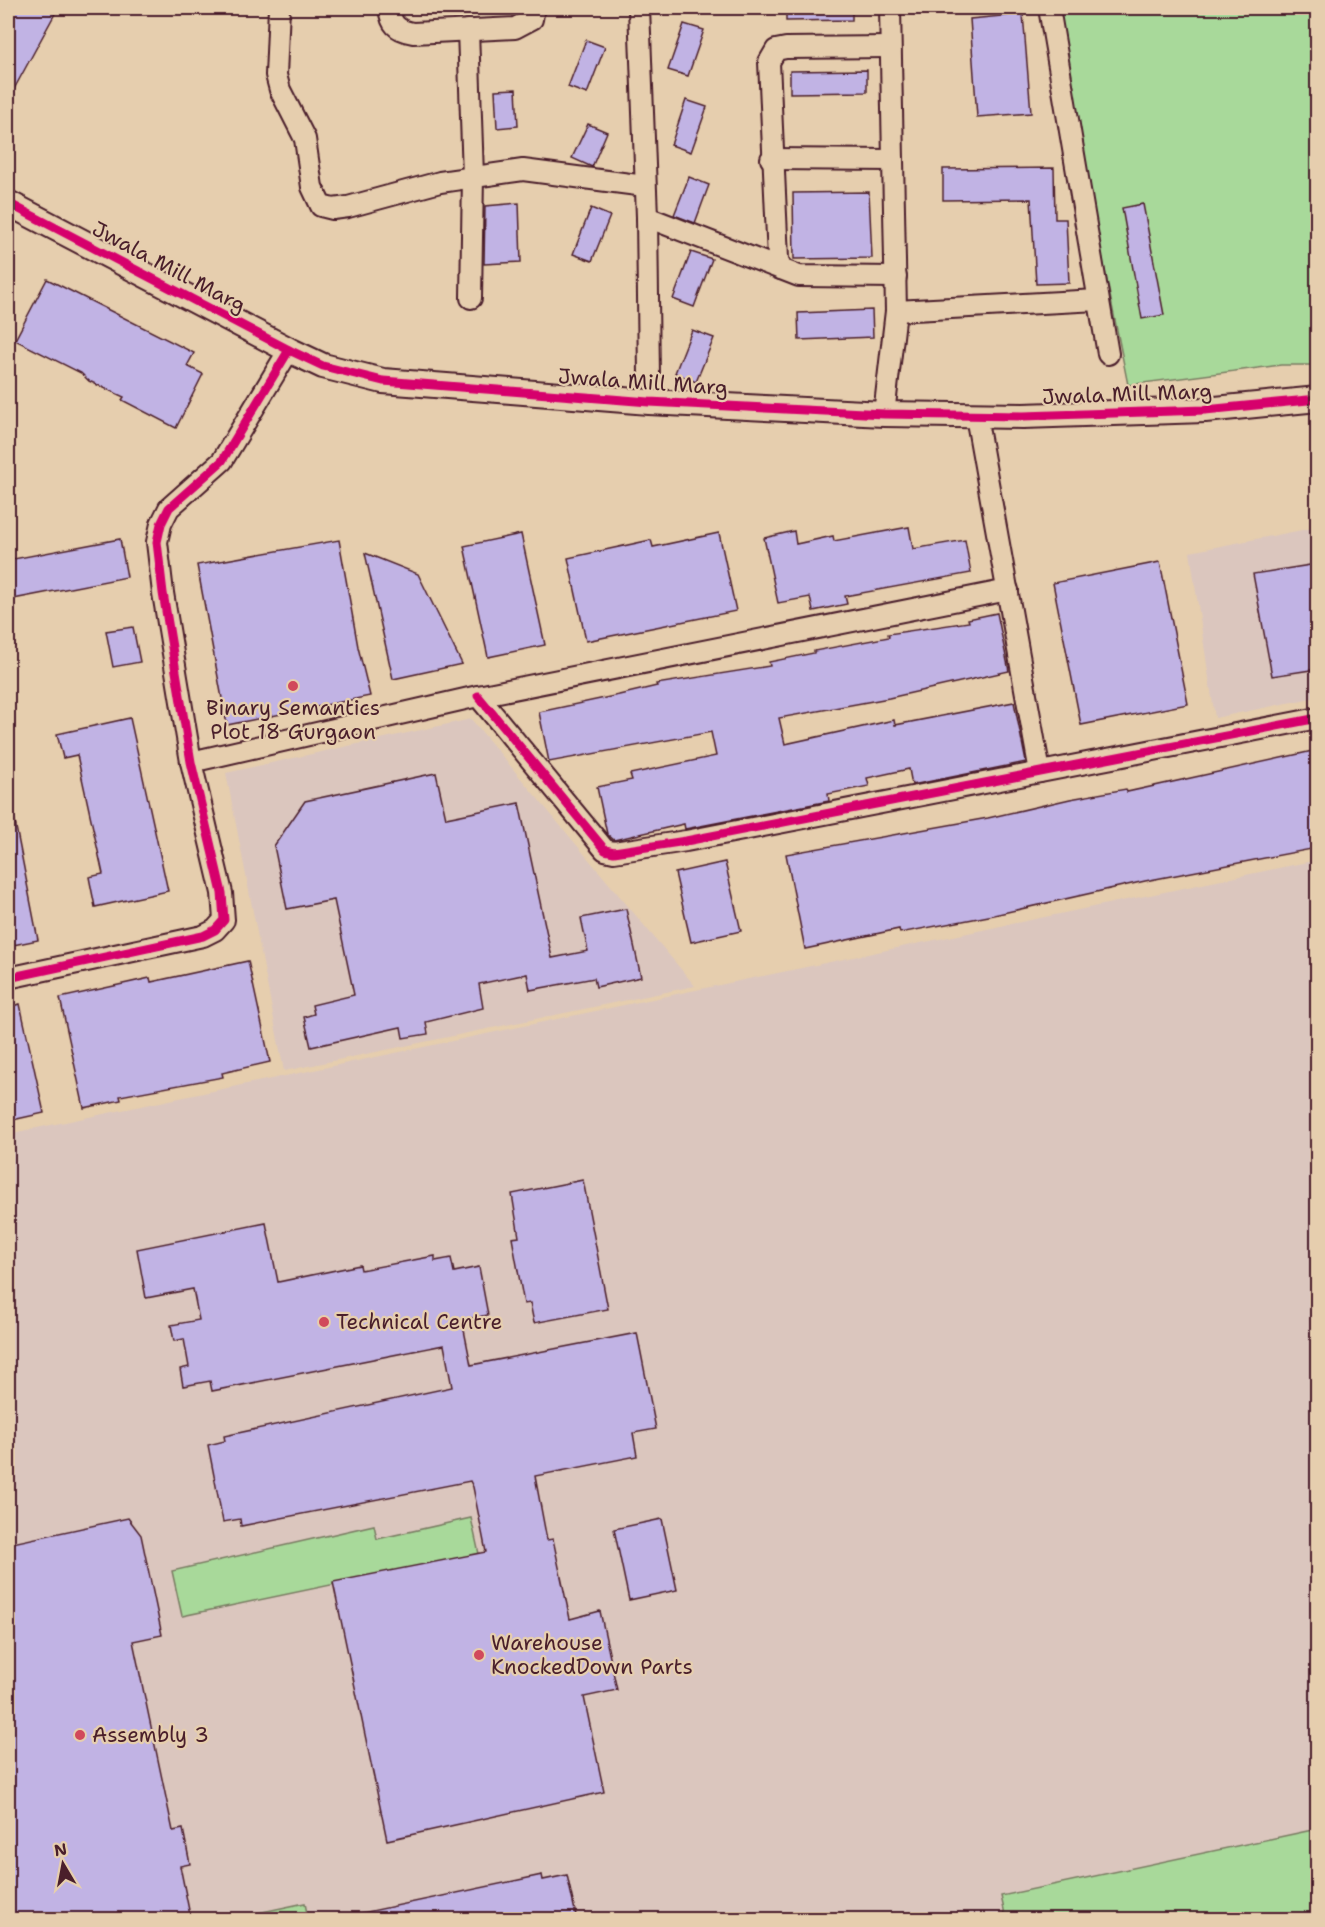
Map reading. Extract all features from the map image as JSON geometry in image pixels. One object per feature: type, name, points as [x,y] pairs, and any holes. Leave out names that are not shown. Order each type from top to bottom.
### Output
[{"type":"street","points":[[279,8],[276,75],[280,90],[304,139],[312,187],[321,206],[333,209],[348,207],[473,176],[523,170],[645,186]]},
{"type":"street","points":[[389,8],[392,22],[403,31],[515,28],[525,25],[532,19],[534,8]]},
{"type":"street","points":[[639,8],[647,217],[649,375]]},
{"type":"street","points":[[884,414],[896,311],[890,8]]},
{"type":"street","points":[[1049,8],[1108,354]]},
{"type":"street","points":[[468,30],[473,176],[471,298]]},
{"type":"street","points":[[781,269],[778,259],[771,159],[769,62],[771,54],[786,48],[890,47]]},
{"type":"street","points":[[771,159],[892,160]]},
{"type":"street","name":"Jwala Mill Marg","points":[[8,203],[289,350],[323,366],[350,375],[383,381],[649,402],[976,417],[1205,410],[1317,399]]},
{"type":"street","points":[[647,217],[799,276],[896,277]]},
{"type":"street","points":[[896,311],[1098,300]]},
{"type":"street","points":[[8,978],[203,936],[216,930],[224,920],[222,893],[191,762],[163,593],[157,542],[161,524],[170,508],[206,477],[230,451],[289,350]]},
{"type":"street","points":[[976,417],[1040,772]]},
{"type":"street","points":[[191,762],[478,696],[1008,590]]},
{"type":"street","points":[[478,696],[605,850],[614,852],[686,841],[1317,718]]},
{"type":"shaded area","points":[[1317,527],[1317,697],[1215,718],[1190,552]]},
{"type":"shaded area","points":[[471,719],[695,986],[284,1071],[226,773]]},
{"type":"shaded area","points":[[1317,860],[1317,1919],[8,1919],[8,1134]]},
{"type":"green space","points":[[1056,8],[1317,8],[1317,365],[1281,365],[1128,385],[1080,146]]},
{"type":"green space","points":[[471,1518],[479,1554],[182,1616],[172,1571],[374,1525],[377,1539]]},
{"type":"green space","points":[[1317,1829],[1317,1919],[1006,1919],[1001,1896]]},
{"type":"green space","points":[[305,1903],[308,1919],[243,1919],[243,1916]]},
{"type":"building","points":[[8,8],[58,8],[8,100]]},
{"type":"building","points":[[786,8],[852,8],[852,20],[786,21]]},
{"type":"building","points":[[1023,14],[1031,113],[977,117],[970,19]]},
{"type":"building","points":[[684,24],[704,30],[688,76],[668,70]]},
{"type":"building","points":[[586,40],[605,47],[587,94],[568,87]]},
{"type":"building","points":[[867,70],[867,92],[790,93],[790,71]]},
{"type":"building","points":[[516,89],[518,126],[497,128],[495,90]]},
{"type":"building","points":[[686,100],[707,107],[691,152],[671,145]]},
{"type":"building","points":[[588,124],[607,132],[592,167],[572,158]]},
{"type":"building","points":[[1054,168],[1055,219],[1066,219],[1069,283],[1036,284],[1031,199],[943,200],[943,169]]},
{"type":"building","points":[[689,177],[709,185],[695,223],[674,215]]},
{"type":"building","points":[[869,192],[872,258],[794,259],[793,193]]},
{"type":"building","points":[[519,203],[521,262],[484,264],[485,206]]},
{"type":"building","points":[[1143,204],[1164,315],[1142,319],[1122,208]]},
{"type":"building","points":[[591,208],[610,216],[592,261],[573,254]]},
{"type":"building","points":[[691,252],[712,259],[694,307],[673,299]]},
{"type":"building","points":[[47,279],[194,353],[187,366],[203,374],[176,428],[122,400],[124,397],[89,381],[81,373],[15,340]]},
{"type":"building","points":[[872,310],[873,337],[799,340],[798,313]]},
{"type":"building","points":[[692,330],[714,338],[696,382],[675,373]]},
{"type":"building","points":[[909,527],[913,549],[965,540],[971,573],[845,596],[847,604],[813,611],[810,597],[778,603],[764,538],[794,531],[796,544],[833,536],[834,541]]},
{"type":"building","points":[[719,533],[736,611],[586,641],[568,558],[651,540],[653,547]]},
{"type":"building","points":[[521,534],[545,645],[488,657],[464,546]]},
{"type":"building","points":[[120,539],[127,577],[8,600],[8,560]]},
{"type":"building","points":[[339,540],[358,647],[370,696],[227,725],[197,565]]},
{"type":"building","points":[[365,553],[418,574],[462,664],[393,679]]},
{"type":"building","points":[[1160,562],[1188,704],[1081,725],[1053,583]]},
{"type":"building","points":[[1317,564],[1317,669],[1272,676],[1253,574]]},
{"type":"building","points":[[997,613],[1009,671],[889,698],[779,718],[785,744],[894,720],[895,725],[1014,702],[1026,762],[912,785],[909,769],[867,778],[869,786],[828,794],[829,801],[685,829],[684,824],[614,840],[607,834],[597,787],[632,780],[630,774],[716,756],[711,732],[549,762],[539,712],[657,686],[656,684],[770,666],[769,662],[814,653],[814,651],[889,637],[888,634],[969,622],[968,619]]},
{"type":"building","points":[[133,627],[140,662],[113,667],[106,631]]},
{"type":"building","points":[[130,718],[168,891],[95,907],[89,877],[103,874],[77,755],[63,758],[57,734]]},
{"type":"building","points":[[1317,750],[1317,848],[1145,881],[994,915],[900,933],[899,929],[805,949],[786,854],[988,818],[1070,799],[1126,789],[1127,792]]},
{"type":"building","points":[[436,773],[446,818],[519,803],[552,958],[588,951],[581,918],[626,909],[641,977],[596,987],[594,978],[530,990],[527,974],[479,984],[483,1008],[426,1022],[428,1034],[403,1038],[401,1027],[311,1047],[304,1017],[314,1014],[312,1005],[354,995],[334,900],[287,909],[274,846],[305,801]]},
{"type":"building","points":[[14,817],[38,940],[8,946],[8,818]]},
{"type":"building","points":[[725,862],[741,931],[691,942],[675,873]]},
{"type":"building","points":[[248,961],[270,1062],[222,1073],[223,1077],[120,1096],[121,1100],[84,1108],[60,998],[150,978],[151,982]]},
{"type":"building","points":[[20,1004],[44,1113],[8,1121],[8,1007]]},
{"type":"building","points":[[583,1180],[608,1309],[534,1323],[530,1303],[524,1304],[512,1238],[519,1237],[512,1194]]},
{"type":"building","points":[[266,1223],[278,1282],[360,1265],[361,1270],[435,1256],[435,1261],[451,1258],[454,1272],[479,1267],[488,1315],[462,1320],[471,1365],[637,1333],[656,1429],[633,1433],[637,1456],[535,1476],[547,1540],[553,1539],[570,1619],[600,1611],[617,1690],[584,1697],[604,1792],[387,1840],[333,1582],[486,1552],[470,1481],[241,1526],[240,1519],[223,1522],[208,1445],[225,1441],[224,1436],[452,1387],[444,1345],[212,1391],[210,1381],[183,1386],[180,1369],[189,1367],[184,1339],[174,1341],[171,1325],[199,1320],[193,1289],[146,1298],[137,1249]]},
{"type":"building","name":"Assembly 3","points":[[128,1518],[141,1535],[162,1635],[133,1641],[173,1831],[183,1829],[190,1864],[180,1866],[191,1920],[8,1920],[8,1544]]},
{"type":"building","points":[[662,1519],[677,1590],[629,1600],[614,1529]]},
{"type":"building","points":[[542,1875],[543,1880],[567,1875],[577,1920],[363,1920],[362,1913]]},
{"type":"cycle path","points":[[8,203],[289,350],[323,366],[383,381],[649,402],[884,414],[1023,416],[1205,410],[1318,399]]},
{"type":"cycle path","points":[[8,978],[203,936],[215,930],[224,920],[222,893],[191,762],[163,593],[157,542],[161,524],[169,508],[222,461],[289,350]]},
{"type":"cycle path","points":[[478,696],[605,850],[614,852],[686,841],[1318,718]]},
{"type":"place","name":"Binary Semantics Plot 18 Gurgaon","points":[[293,686]]},
{"type":"place","name":"Technical Centre","points":[[324,1322]]},
{"type":"place","name":"Warehouse KnockedDown Parts","points":[[479,1655]]},
{"type":"place","name":"Assembly 3","points":[[80,1735]]}]
